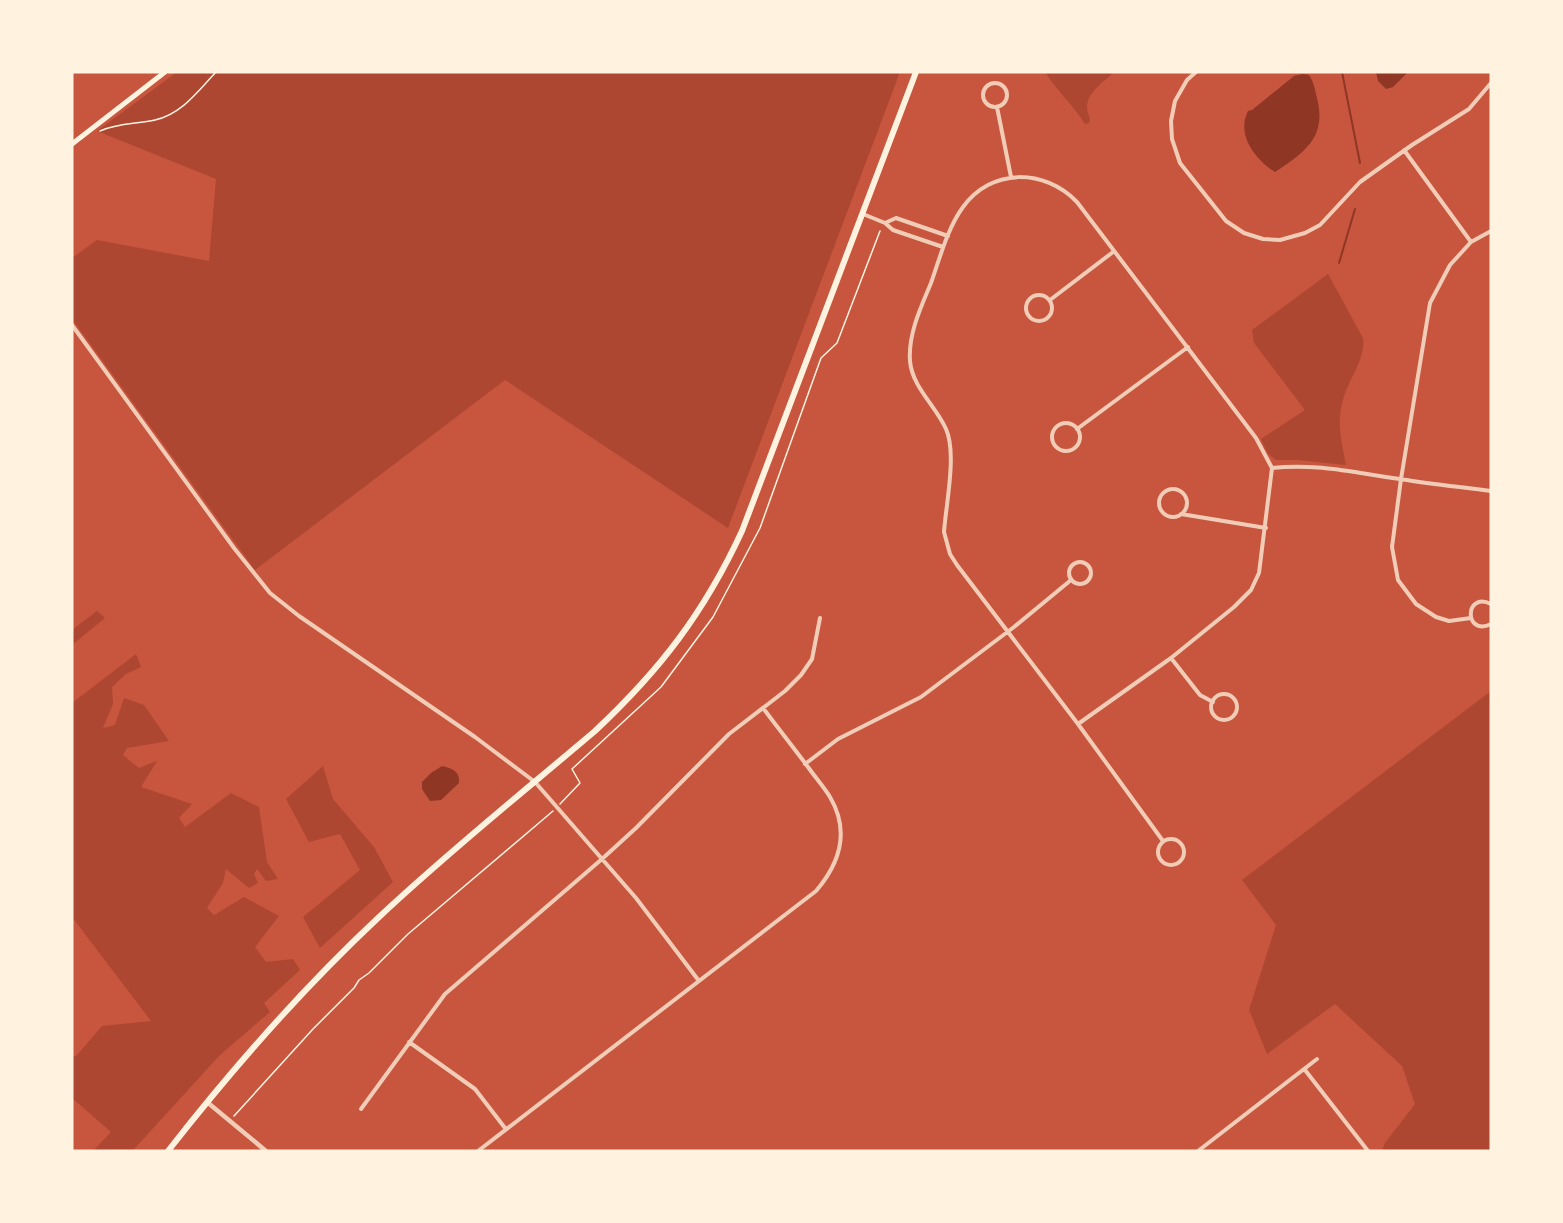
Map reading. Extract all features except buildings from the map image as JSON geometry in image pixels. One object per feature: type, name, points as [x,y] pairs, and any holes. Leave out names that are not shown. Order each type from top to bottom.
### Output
[{"type":"highway","points":[[168,1151],[268,1030],[347,948],[412,887],[595,731],[645,682],[678,642],[715,585],[742,531],[916,72]]},
{"type":"main road","points":[[72,144],[165,72]]},
{"type":"street","points":[[1196,72],[1187,80],[1175,101],[1171,121],[1172,139],[1180,163],[1226,220],[1244,232],[1263,239],[1280,240],[1305,233],[1326,220],[1360,182],[1404,150],[1468,109],[1491,83]]},
{"type":"street","points":[[995,84],[1005,89],[1007,96],[1004,103],[997,107],[989,105],[984,96],[988,86],[995,84]]},
{"type":"street","points":[[997,107],[1011,177]]},
{"type":"street","points":[[1404,150],[1472,242]]},
{"type":"street","points":[[1078,724],[1171,658],[1227,613],[1251,590],[1259,573],[1272,468],[1256,438],[1077,202],[1066,191],[1038,178],[1011,177],[996,182],[971,197],[961,209],[943,247],[912,334],[910,362],[914,375],[947,430],[951,450],[944,532],[946,544],[957,565],[1078,724],[1163,841]]},
{"type":"street","points":[[863,214],[885,223],[892,230],[943,247]]},
{"type":"street","points":[[885,223],[896,218],[948,236]]},
{"type":"street","points":[[1471,618],[1449,621],[1436,617],[1416,604],[1398,580],[1392,547],[1430,303],[1450,265],[1472,242],[1491,231]]},
{"type":"street","points":[[1050,300],[1113,252]]},
{"type":"street","points":[[1042,295],[1050,300],[1052,312],[1047,319],[1034,320],[1028,315],[1027,302],[1033,296],[1042,295]]},
{"type":"street","points":[[72,325],[244,562],[270,593],[299,616],[475,737],[536,782],[643,906],[699,981]]},
{"type":"street","points":[[1077,429],[1188,347]]},
{"type":"street","points":[[1069,423],[1077,429],[1080,438],[1072,449],[1059,449],[1053,443],[1052,434],[1060,424],[1069,423]]},
{"type":"street","points":[[1272,468],[1298,465],[1317,466],[1401,480],[1491,491]]},
{"type":"street","points":[[1181,514],[1186,506],[1186,497],[1179,491],[1167,491],[1160,501],[1161,509],[1168,516],[1181,514],[1266,528]]},
{"type":"street","points":[[1082,562],[1090,567],[1091,576],[1087,583],[1078,585],[1071,580],[1069,572],[1074,564],[1082,562]]},
{"type":"street","points":[[805,764],[838,739],[921,697],[1071,580]]},
{"type":"street","points":[[1491,604],[1484,601],[1474,604],[1471,608],[1471,618],[1478,626],[1491,624]]},
{"type":"street","points":[[361,1109],[445,994],[602,859],[636,828],[706,755],[729,734],[785,691],[801,675],[812,659],[820,618]]},
{"type":"street","points":[[1171,658],[1200,695],[1213,702]]},
{"type":"street","points":[[1228,694],[1235,699],[1237,710],[1232,717],[1219,718],[1213,712],[1213,702],[1218,695],[1228,694]]},
{"type":"street","points":[[478,1151],[816,891],[830,874],[837,859],[841,836],[839,815],[830,797],[763,708]]},
{"type":"street","points":[[1175,839],[1182,844],[1183,858],[1177,864],[1168,865],[1160,860],[1157,852],[1163,841],[1175,839]]},
{"type":"street","points":[[409,1042],[475,1089],[505,1128]]},
{"type":"street","points":[[1198,1151],[1317,1059]]},
{"type":"street","points":[[1305,1070],[1368,1151]]},
{"type":"street","points":[[207,1102],[266,1151]]},
{"type":"path","points":[[98,132],[111,127],[156,120],[173,113],[189,102],[216,72]]},
{"type":"path","points":[[230,1121],[359,980],[369,974],[408,934],[557,807],[580,783],[572,770],[661,687],[713,617],[760,528],[821,358],[837,343],[880,231]]},
{"type":"shaded area","points":[[177,72],[900,72],[728,528],[505,380],[255,570],[72,319],[72,258],[97,240],[209,261],[216,179],[97,131]]},
{"type":"shaded area","points":[[1047,72],[1114,72],[1089,98],[1087,111],[1090,118],[1089,123],[1085,124],[1051,81]]},
{"type":"shaded area","points":[[1376,72],[1408,72],[1393,87],[1386,89],[1378,81]]},
{"type":"shaded area","points":[[1309,75],[1314,86],[1319,123],[1311,142],[1304,150],[1275,172],[1250,146],[1244,129],[1245,120],[1248,111],[1294,76]]},
{"type":"shaded area","points":[[1328,274],[1363,338],[1362,354],[1345,392],[1341,408],[1340,433],[1346,465],[1276,460],[1268,454],[1261,439],[1305,410],[1254,343],[1252,330]]},
{"type":"shaded area","points":[[97,611],[105,618],[72,645],[72,630]]},
{"type":"shaded area","points":[[136,654],[141,667],[126,674],[112,687],[113,704],[103,728],[115,725],[124,698],[144,705],[169,741],[127,748],[123,755],[139,768],[157,761],[141,787],[192,804],[179,818],[185,827],[231,793],[259,807],[267,862],[278,879],[266,881],[257,869],[254,874],[258,883],[249,888],[226,869],[223,883],[207,908],[214,915],[244,897],[279,916],[255,947],[266,962],[293,959],[300,970],[264,1003],[270,1012],[220,1055],[136,1147],[130,1151],[93,1151],[111,1132],[72,1098],[72,1058],[102,1026],[151,1021],[72,917],[72,703]]},
{"type":"shaded area","points":[[1491,691],[1491,1151],[1382,1151],[1385,1143],[1415,1104],[1402,1066],[1335,1004],[1267,1054],[1249,1010],[1276,925],[1242,880]]},
{"type":"shaded area","points":[[323,766],[333,799],[374,847],[393,882],[320,948],[303,917],[360,870],[340,834],[309,842],[286,799]]},
{"type":"shaded area","points":[[442,766],[455,771],[459,783],[441,800],[430,801],[422,789],[422,782]]},
{"type":"waterway","points":[[1342,72],[1360,163]]},
{"type":"waterway","points":[[1339,263],[1355,209]]}]
